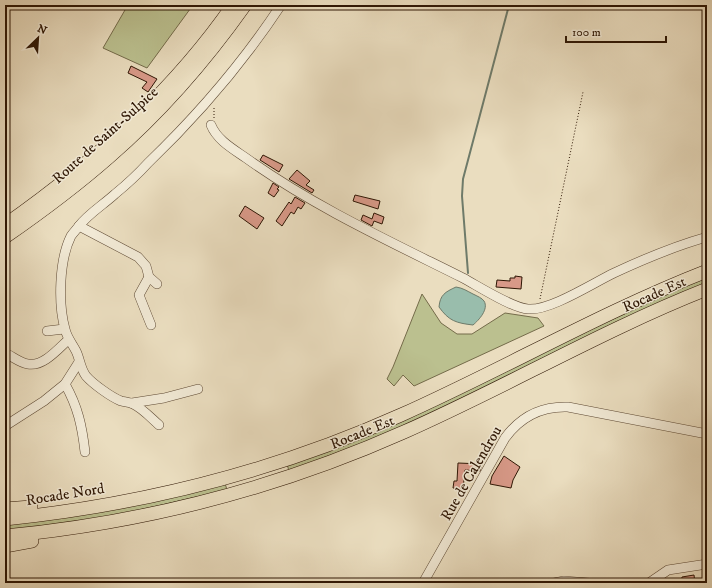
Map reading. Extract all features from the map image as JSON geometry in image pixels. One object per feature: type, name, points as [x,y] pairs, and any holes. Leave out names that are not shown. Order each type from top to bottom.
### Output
[{"type":"highway","name":"Route de Saint-Sulpice","points":[[5,225],[44,197],[102,151],[150,105],[220,24],[233,5]]},
{"type":"highway","name":"Route de Saint-Sulpice","points":[[5,237],[51,205],[109,157],[159,109],[228,28],[245,5]]},
{"type":"highway","name":"Rocade Est","points":[[130,500],[169,492],[234,475],[320,448],[363,431],[400,416],[614,311],[707,270]]},
{"type":"highway","name":"Rocade Est","points":[[5,536],[133,518],[242,491],[322,465],[405,432],[641,317],[707,289]]},
{"type":"highway","points":[[5,509],[130,500]]},
{"type":"highway","name":"Rocade Nord","points":[[5,519],[130,500]]},
{"type":"highway","points":[[5,546],[97,529],[133,518]]},
{"type":"street","points":[[198,389],[164,398],[132,403],[121,401],[102,389],[86,376],[79,362],[76,351],[68,340],[64,329],[60,292],[62,270],[66,252],[72,236],[79,226],[94,211],[116,194],[147,164],[210,99],[263,32],[281,5]]},
{"type":"street","points":[[211,125],[214,132],[226,143],[259,167],[305,196],[355,224],[476,285],[514,306],[528,309],[539,308],[552,304],[650,257],[707,237]]},
{"type":"street","points":[[79,226],[138,258],[146,266],[149,277],[157,284]]},
{"type":"street","points":[[149,277],[139,295],[139,299],[151,324]]},
{"type":"street","points":[[47,331],[64,329]]},
{"type":"street","points":[[5,352],[24,363],[33,364],[42,361],[53,354],[68,340]]},
{"type":"street","points":[[5,426],[44,401],[65,384],[79,362]]},
{"type":"street","points":[[65,384],[74,400],[79,416],[85,452]]},
{"type":"street","points":[[132,403],[159,425]]},
{"type":"street","name":"Rue de Calendrou","points":[[423,583],[506,438],[521,421],[534,413],[547,408],[568,407],[707,434]]},
{"type":"street","points":[[649,583],[668,570],[707,564]]},
{"type":"street","points":[[554,583],[564,581],[589,583]]},
{"type":"path","points":[[539,308],[541,290],[583,92]]},
{"type":"path","points":[[210,99],[214,108],[211,125]]},
{"type":"shaded area","points":[[117,5],[193,5],[147,68],[103,48],[125,10]]},
{"type":"shaded area","points":[[707,276],[707,284],[407,426],[289,471],[287,464],[574,337]]},
{"type":"shaded area","points":[[456,287],[479,297],[484,301],[484,311],[473,325],[453,320],[439,307],[444,294]]},
{"type":"shaded area","points":[[422,294],[441,323],[457,334],[472,334],[505,313],[538,318],[544,326],[414,386],[403,375],[394,386],[387,379]]},
{"type":"shaded area","points":[[225,483],[227,490],[113,516],[5,531],[5,524]]},
{"type":"building","points":[[131,66],[157,79],[148,92],[142,88],[147,82],[128,73]]},
{"type":"building","points":[[263,155],[283,165],[279,172],[260,160]]},
{"type":"building","points":[[297,170],[310,181],[306,185],[314,190],[312,193],[289,179]]},
{"type":"building","points":[[273,183],[279,187],[277,189],[279,190],[274,197],[268,193]]},
{"type":"building","points":[[355,195],[380,201],[378,209],[353,201]]},
{"type":"building","points":[[295,197],[305,203],[301,209],[298,207],[294,214],[291,212],[282,226],[276,221],[289,202],[291,204]]},
{"type":"building","points":[[245,206],[264,218],[257,229],[239,216]]},
{"type":"building","points":[[374,213],[384,217],[382,224],[374,221],[372,226],[361,220],[363,215],[372,219]]},
{"type":"building","points":[[515,276],[522,277],[521,289],[496,287],[497,280],[510,281],[510,278],[515,278]]},
{"type":"building","points":[[504,456],[520,467],[513,480],[511,488],[490,484],[492,476]]},
{"type":"building","points":[[458,463],[482,464],[480,471],[465,470],[463,489],[453,488],[454,481],[457,481]]},
{"type":"building","points":[[694,575],[695,583],[681,583],[682,577]]},
{"type":"waterway","points":[[468,273],[462,196],[463,179],[508,9],[511,5]]}]
